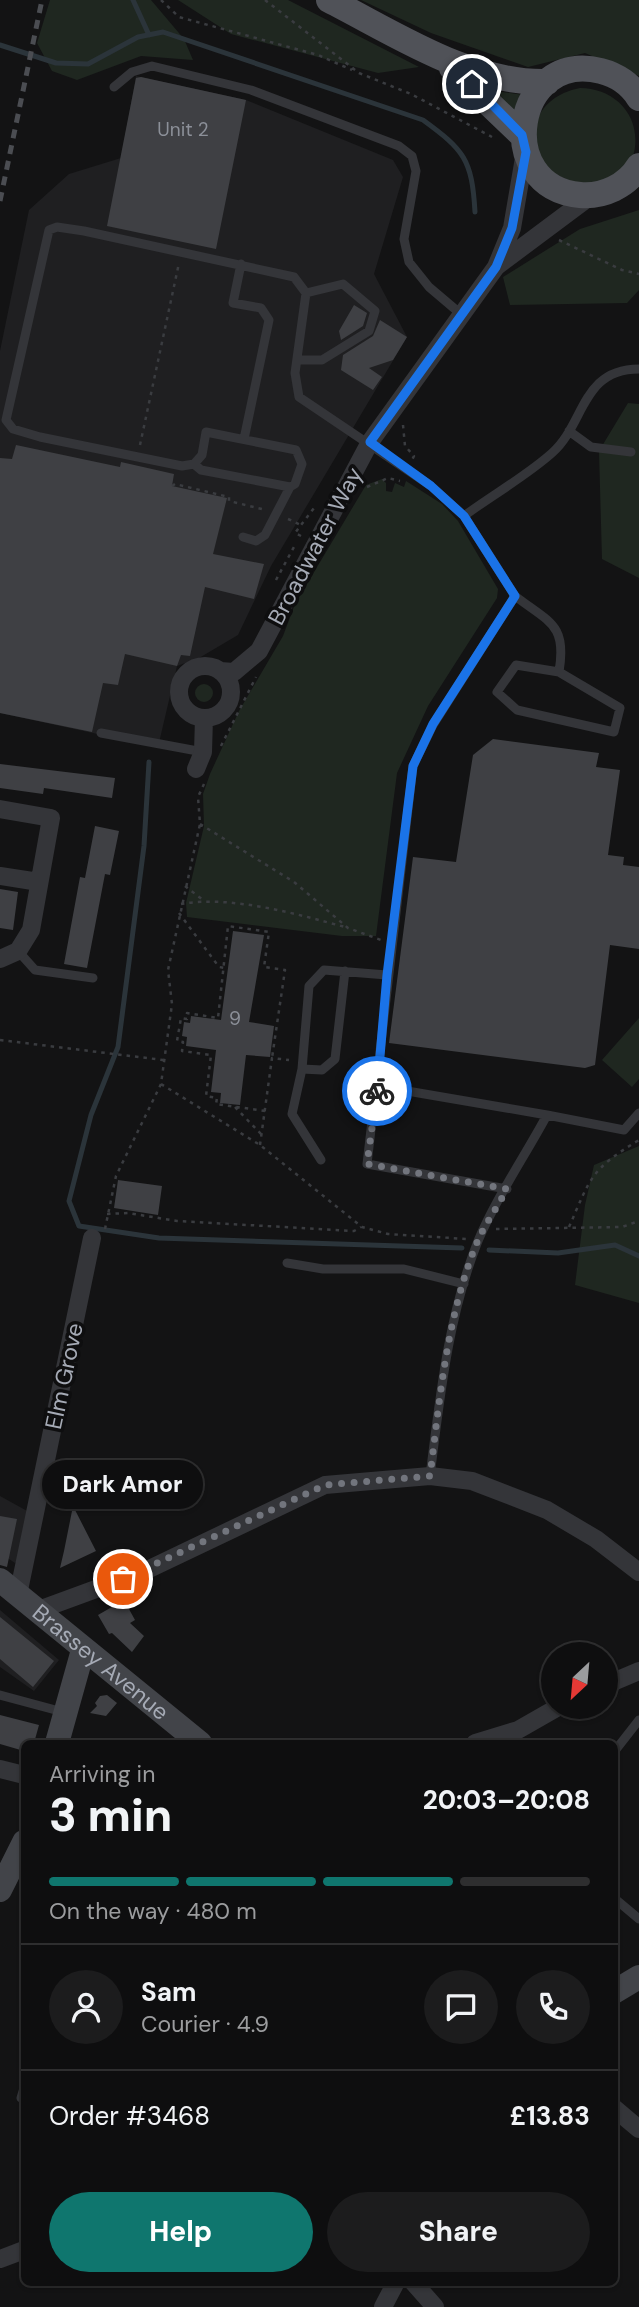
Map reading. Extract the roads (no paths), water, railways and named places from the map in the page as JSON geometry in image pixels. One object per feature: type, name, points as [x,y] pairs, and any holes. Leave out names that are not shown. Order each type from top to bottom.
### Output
[{"type":"main road","points":[[329,0],[432,51],[494,77],[520,82],[547,82]]},
{"type":"main road","points":[[432,51],[472,84],[532,165],[551,185],[578,195],[616,190],[639,166]]},
{"type":"main road","points":[[516,143],[528,105],[547,82],[569,71],[593,69],[624,81],[639,99]]},
{"type":"street","name":"Broadwater Way","points":[[204,718],[196,716],[184,706],[180,699],[181,683],[198,668],[234,672],[259,651],[370,442],[496,267],[512,228],[516,143]]},
{"type":"street","name":"Broadwater Way","points":[[496,267],[616,190]]},
{"type":"street","points":[[200,776],[204,718],[219,714],[230,701],[230,685],[220,671]]},
{"type":"street","points":[[0,809],[51,818],[31,930],[18,951],[0,959]]},
{"type":"street","points":[[0,876],[39,882]]},
{"type":"street","name":"Elm Grove","points":[[18,1595],[92,1238]]},
{"type":"street","points":[[18,1595],[145,1571],[325,1485],[430,1476],[472,1481],[547,1510],[597,1539],[639,1572]]},
{"type":"street","name":"Brassey Avenue","points":[[18,1595],[196,1740]]},
{"type":"street","points":[[58,1740],[83,1650]]},
{"type":"street","points":[[618,1680],[639,1671]]},
{"type":"street","points":[[485,1740],[518,1730],[541,1717]]},
{"type":"street","points":[[0,1769],[21,1774]]},
{"type":"street","points":[[0,1890],[21,1848]]},
{"type":"street","points":[[618,1990],[639,1977]]},
{"type":"street","points":[[618,2111],[639,2129]]},
{"type":"street","points":[[0,2259],[21,2251]]},
{"type":"street","points":[[383,2307],[394,2286]]},
{"type":"street","points":[[417,2286],[435,2307]]},
{"type":"lane","points":[[114,87],[132,72],[152,66],[251,90],[399,146],[412,156],[416,171],[404,239],[409,262],[429,287],[462,315]]},
{"type":"lane","points":[[243,537],[261,540],[290,487],[295,484],[302,464],[296,450],[206,432],[202,455],[194,464],[182,466],[13,429],[6,420],[44,238],[49,230],[57,227],[294,277],[306,293],[295,373],[299,397],[320,414],[370,442],[431,486],[464,516],[515,596],[556,627],[563,646],[559,672]]},
{"type":"lane","points":[[242,264],[233,303],[261,309],[269,320],[244,439]]},
{"type":"lane","points":[[298,360],[322,360],[369,331],[375,311],[343,284],[306,293]]},
{"type":"lane","points":[[464,516],[553,453],[569,431],[589,391],[608,377],[628,369],[639,369]]},
{"type":"lane","points":[[569,431],[591,447],[631,452]]},
{"type":"lane","points":[[194,464],[201,470],[290,487]]},
{"type":"lane","points":[[507,1189],[367,1164],[413,766],[433,724],[515,596]]},
{"type":"lane","points":[[516,665],[559,672],[620,708],[614,732],[517,710],[497,692],[516,665]]},
{"type":"lane","points":[[101,733],[203,752]]},
{"type":"lane","points":[[18,951],[35,970],[93,978]]},
{"type":"lane","points":[[321,1160],[292,1114],[302,1065],[309,986],[324,970],[387,975]]},
{"type":"lane","points":[[302,1065],[321,1070],[335,1059],[345,971]]},
{"type":"lane","points":[[378,1086],[624,1130],[639,1114]]},
{"type":"lane","points":[[430,1476],[445,1359],[464,1284],[481,1236],[547,1115]]},
{"type":"lane","points":[[287,1263],[323,1269],[404,1269],[464,1284]]},
{"type":"lane","points":[[0,1695],[65,1713]]},
{"type":"lane","points":[[618,1747],[639,1720]]},
{"type":"lane","points":[[618,1901],[639,1919]]},
{"type":"waterway","points":[[133,0],[149,35]]},
{"type":"waterway","points":[[0,45],[56,63],[88,64],[138,37],[163,32],[423,120],[457,148],[463,157],[471,179],[475,212]]},
{"type":"waterway","points":[[149,762],[144,846],[118,1047],[91,1115],[69,1201],[79,1226],[159,1238],[462,1248]]},
{"type":"waterway","points":[[489,1250],[558,1253],[615,1245],[639,1256]]},
{"type":"railway","points":[[0,201],[42,0]]},
{"type":"place","name":"Dark Amor","points":[[123,1579]]}]
